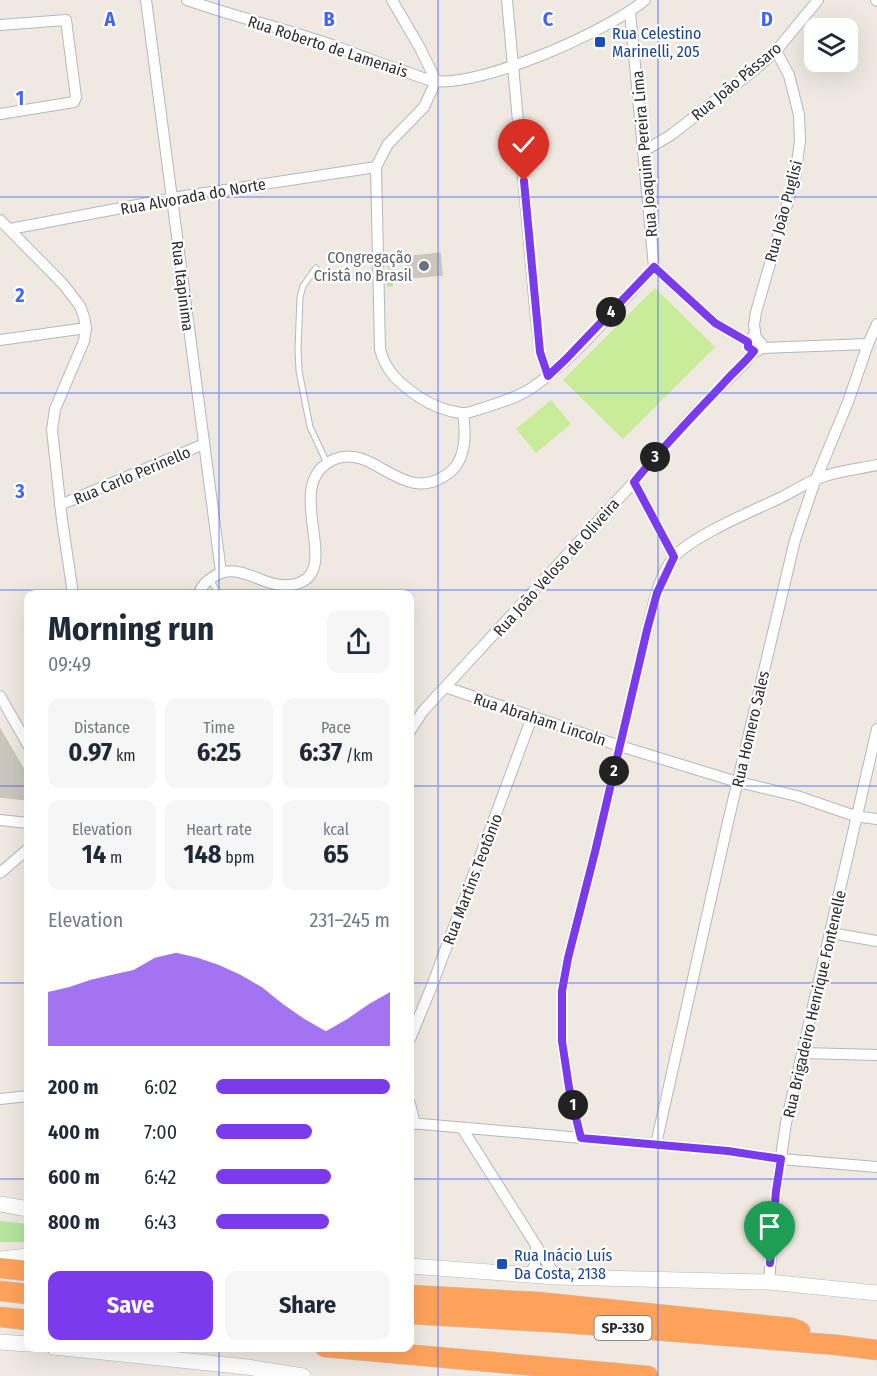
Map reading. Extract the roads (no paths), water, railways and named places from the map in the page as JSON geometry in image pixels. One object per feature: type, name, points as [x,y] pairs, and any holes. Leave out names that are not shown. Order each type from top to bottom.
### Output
[{"type":"highway","points":[[0,1268],[24,1271]]},
{"type":"highway","points":[[0,1291],[24,1294]]},
{"type":"highway","points":[[414,1295],[537,1302],[792,1328],[837,1345]]},
{"type":"highway","name":"SP-330","points":[[414,1314],[566,1323],[877,1350]]},
{"type":"highway","points":[[0,1317],[24,1320]]},
{"type":"highway","points":[[381,1352],[648,1376]]},
{"type":"main road","points":[[0,1204],[24,1208]]},
{"type":"main road","points":[[0,1259],[24,1256]]},
{"type":"main road","points":[[414,1266],[556,1277],[769,1282],[877,1293]]},
{"type":"main road","points":[[3,1345],[24,1344]]},
{"type":"main road","points":[[102,1352],[236,1366],[303,1376]]},
{"type":"street","name":"Rua Itapinima","points":[[146,0],[221,572]]},
{"type":"street","name":"Rua Roberto de Lamenais","points":[[187,0],[436,81]]},
{"type":"street","points":[[392,0],[419,45],[436,81]]},
{"type":"street","points":[[507,0],[538,338],[548,376]]},
{"type":"street","points":[[436,81],[478,76],[513,66],[570,43],[630,12],[645,0]]},
{"type":"street","name":"Rua João Pássaro","points":[[644,151],[672,135],[776,51],[818,0]]},
{"type":"street","name":"Rua Joaquim Pereira Lima","points":[[630,12],[654,267]]},
{"type":"street","points":[[0,25],[66,20],[76,97],[74,102],[0,114]]},
{"type":"street","name":"Rua João Puglisi","points":[[755,344],[756,312],[796,171],[800,141],[799,116],[789,75],[776,51]]},
{"type":"street","points":[[436,81],[424,107],[388,144],[376,167],[379,338],[383,360],[402,386],[426,402],[442,409],[464,414],[504,402],[528,390],[566,359],[654,267],[715,323],[755,344],[868,344]]},
{"type":"street","name":"Rua Alvorada do Norte","points":[[10,229],[172,198],[376,167]]},
{"type":"street","points":[[0,220],[63,284],[80,306],[86,328],[84,341],[55,409],[52,430],[72,590]]},
{"type":"street","name":"Rua Homero Sales","points":[[656,1144],[795,540],[877,324]]},
{"type":"street","points":[[0,340],[86,328]]},
{"type":"street","name":"Rua João Veloso de Oliveira","points":[[414,725],[423,711],[653,459],[724,382],[745,363],[755,344]]},
{"type":"street","points":[[200,590],[210,578],[230,570],[276,584],[291,585],[304,580],[314,570],[316,558],[310,509],[311,486],[318,472],[338,458],[353,458],[366,461],[413,484],[434,482],[455,468],[463,448],[464,414]]},
{"type":"street","name":"Rua Carlo Perinello","points":[[60,505],[204,444]]},
{"type":"street","points":[[581,1138],[570,1094],[562,1041],[562,991],[568,958],[657,593],[674,557],[693,543],[817,478],[877,465]]},
{"type":"street","points":[[634,482],[674,557]]},
{"type":"street","name":"Rua Abraham Lincoln","points":[[445,687],[620,746],[738,782],[793,795],[855,816],[877,819]]},
{"type":"street","points":[[0,696],[24,738]]},
{"type":"street","name":"Rua Martins Teotônio","points":[[414,1029],[532,717]]},
{"type":"street","name":"Rua Brigadeiro Henrique Fontenelle","points":[[769,1282],[776,1191],[786,1123],[831,933],[855,816],[877,729]]},
{"type":"street","points":[[0,820],[24,823]]},
{"type":"street","points":[[0,873],[24,852]]},
{"type":"street","points":[[831,933],[877,941]]},
{"type":"street","points":[[803,1053],[877,1055]]},
{"type":"street","points":[[0,1099],[24,1096]]},
{"type":"street","points":[[414,1123],[656,1144],[781,1159],[877,1167]]},
{"type":"street","points":[[462,1128],[556,1277]]},
{"type":"street","points":[[529,1275],[535,1265],[536,1245]]},
{"type":"lane","points":[[315,268],[303,286],[300,297],[299,371],[310,426],[327,464]]},
{"type":"lane","points":[[210,578],[216,590]]},
{"type":"place","name":"Rua Celestino Marinelli, 205","points":[[600,42]]},
{"type":"place","name":"COngregação Cristâ no Brasil","points":[[424,266]]},
{"type":"place","name":"Rua Inácio Luís Da Costa, 2138","points":[[502,1264]]}]
